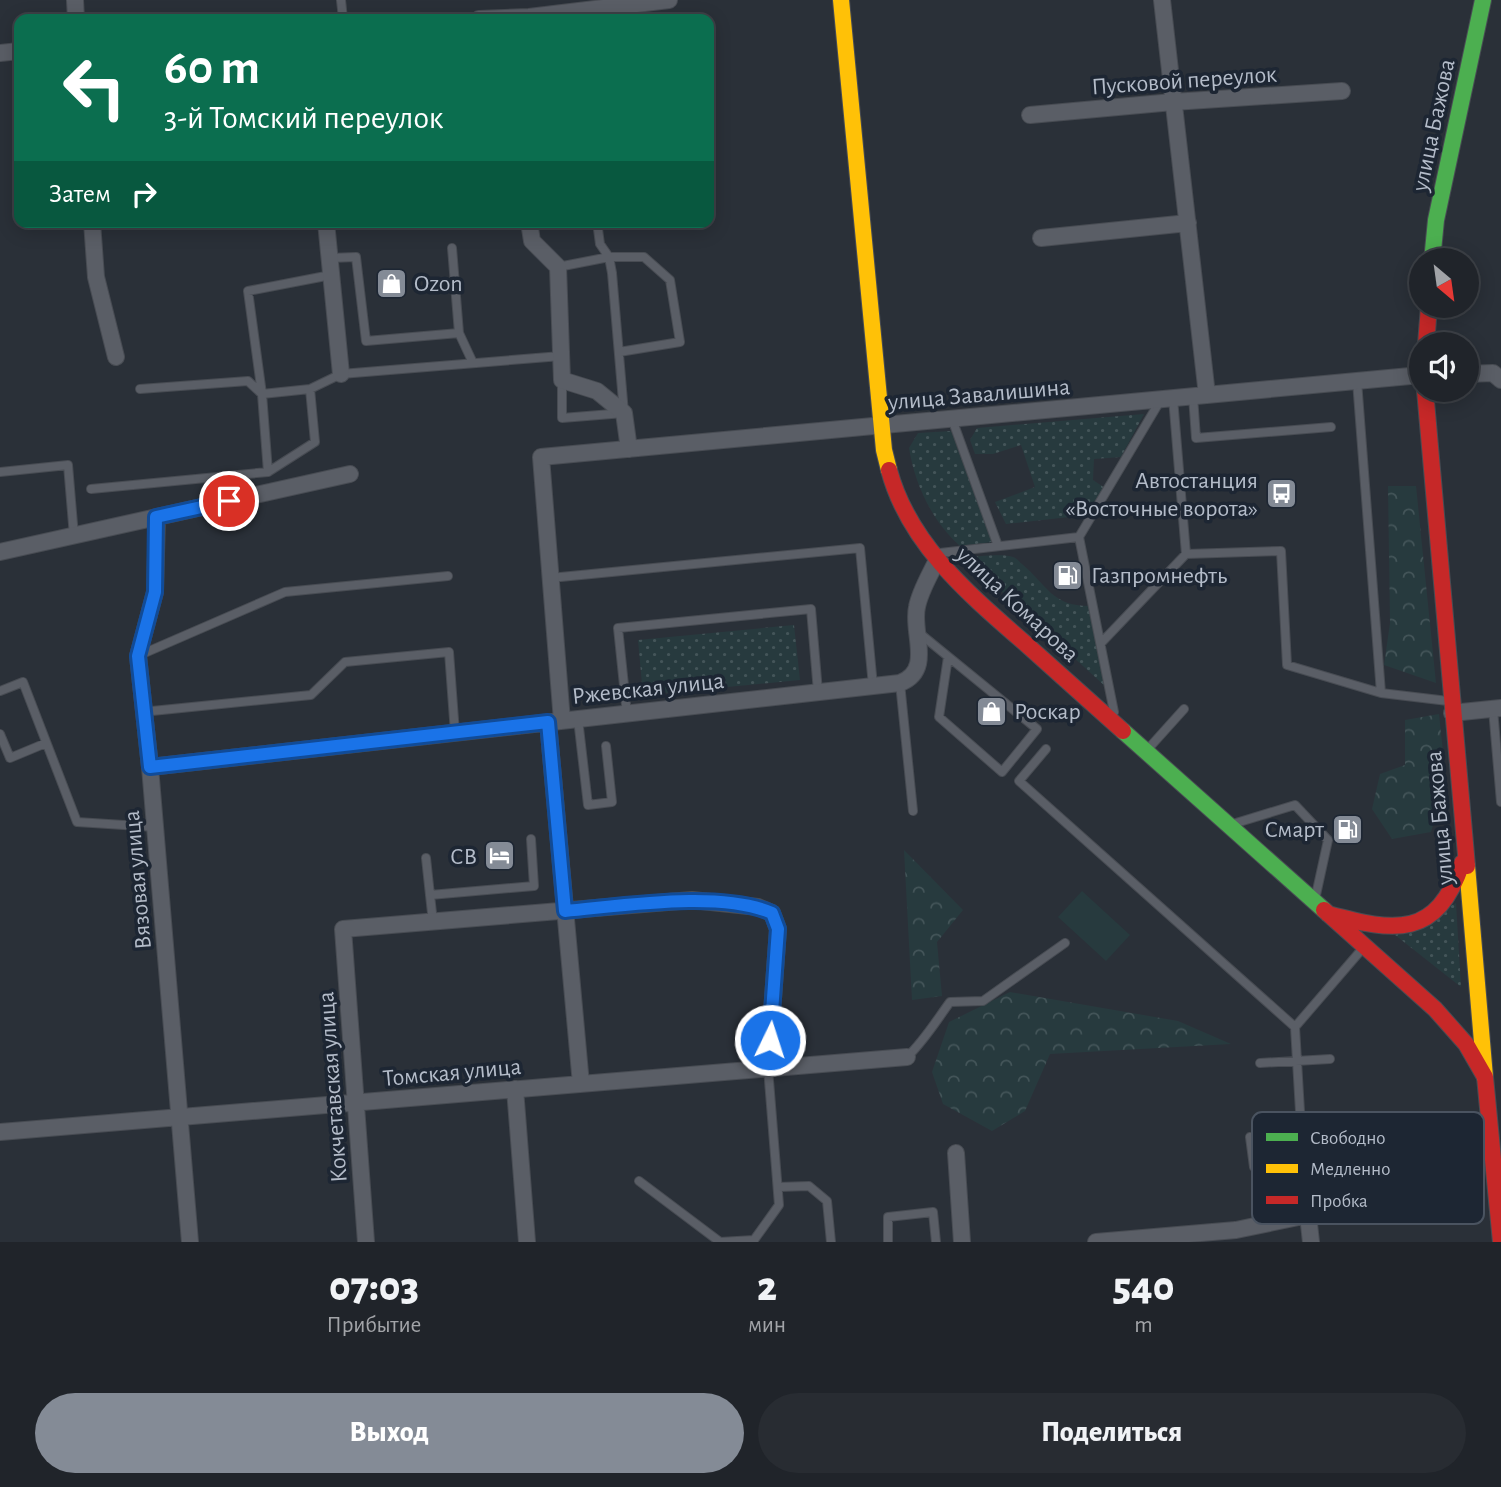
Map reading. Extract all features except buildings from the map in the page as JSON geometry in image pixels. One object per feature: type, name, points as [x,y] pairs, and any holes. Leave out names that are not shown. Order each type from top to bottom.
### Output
[{"type":"main road","name":"улица Комарова","points":[[841,0],[887,465],[910,525],[934,557],[986,609],[1435,1009],[1466,1044],[1485,1077]]},
{"type":"main road","name":"улица Бажова","points":[[1433,248],[1436,220],[1483,0]]},
{"type":"main road","name":"улица Бажова","points":[[1426,402],[1485,1077],[1498,1170],[1501,1242]]},
{"type":"main road","points":[[1328,914],[1385,928],[1420,920],[1449,898],[1465,853]]},
{"type":"street","points":[[529,12],[669,0]]},
{"type":"street","points":[[1162,0],[1188,223],[1200,396]]},
{"type":"street","name":"Пусковой переулок","points":[[1030,115],[1342,91]]},
{"type":"street","points":[[1041,238],[1188,223]]},
{"type":"street","points":[[92,228],[96,277],[117,357]]},
{"type":"street","points":[[327,228],[341,374]]},
{"type":"street","points":[[530,228],[532,241],[558,267],[562,380],[597,391],[624,413],[629,449]]},
{"type":"street","points":[[1479,374],[1493,373],[1501,380]]},
{"type":"street","name":"улица Завалишина","points":[[550,578],[541,457],[1409,376]]},
{"type":"street","points":[[0,552],[350,474]]},
{"type":"street","name":"Вязовая улица","points":[[156,517],[155,592],[138,656],[150,767],[190,1242]]},
{"type":"street","points":[[900,683],[910,679],[917,669],[916,608],[934,557]]},
{"type":"street","points":[[550,578],[563,721],[565,911],[581,1084]]},
{"type":"street","name":"Ржевская улица","points":[[150,767],[900,683]]},
{"type":"street","points":[[1452,708],[1497,708]]},
{"type":"street","points":[[433,922],[692,900],[758,907],[772,913],[778,929],[768,1068]]},
{"type":"street","name":"Кокчетавская улица","points":[[366,1242],[343,929],[433,922]]},
{"type":"street","name":"Томская улица","points":[[0,1132],[907,1057]]},
{"type":"street","points":[[515,1089],[527,1242]]},
{"type":"street","points":[[956,1153],[962,1242]]},
{"type":"street","points":[[1096,1242],[1236,1230],[1265,1224]]},
{"type":"street","points":[[1309,1224],[1311,1242]]},
{"type":"lane","points":[[562,380],[562,418],[624,413],[609,257],[600,244],[598,228]]},
{"type":"lane","points":[[452,248],[459,333],[473,363]]},
{"type":"lane","points":[[330,258],[356,257],[366,341],[459,333]]},
{"type":"lane","points":[[558,267],[609,257],[645,257],[670,280],[680,342],[620,352]]},
{"type":"lane","points":[[268,472],[262,394],[248,291],[331,275]]},
{"type":"lane","points":[[140,389],[248,382],[262,394],[310,388],[341,374],[561,356]]},
{"type":"lane","points":[[1357,381],[1381,693]]},
{"type":"lane","points":[[91,489],[268,472],[315,442],[310,388]]},
{"type":"lane","points":[[1200,396],[1196,438],[1331,428]]},
{"type":"lane","points":[[1167,399],[1186,554]]},
{"type":"lane","points":[[1117,725],[1079,537],[1167,399]]},
{"type":"lane","points":[[952,419],[998,546]]},
{"type":"lane","points":[[0,472],[68,465],[74,536]]},
{"type":"lane","points":[[934,557],[998,546],[1079,537]]},
{"type":"lane","points":[[550,578],[860,548],[873,686]]},
{"type":"lane","points":[[1101,643],[1186,554],[1281,551],[1287,665],[1381,693],[1452,708]]},
{"type":"lane","points":[[138,656],[285,592],[448,576]]},
{"type":"lane","points":[[627,713],[618,628],[811,610],[818,692]]},
{"type":"lane","points":[[918,632],[1037,729],[1002,772],[939,717],[948,657]]},
{"type":"lane","points":[[142,712],[311,695],[345,662],[449,652],[455,733]]},
{"type":"lane","points":[[0,691],[23,682],[76,822],[155,827]]},
{"type":"lane","points":[[900,683],[913,811]]},
{"type":"lane","points":[[1497,708],[1501,802]]},
{"type":"lane","points":[[1146,751],[1184,709]]},
{"type":"lane","points":[[563,721],[587,805],[612,803],[606,746]]},
{"type":"lane","points":[[0,734],[10,758],[46,743]]},
{"type":"lane","points":[[1046,749],[1019,781],[1295,1027]]},
{"type":"lane","points":[[1229,825],[1296,805],[1328,840],[1315,902]]},
{"type":"lane","points":[[430,895],[534,886],[531,839]]},
{"type":"lane","points":[[426,859],[433,922]]},
{"type":"lane","points":[[907,1057],[923,1042],[930,1027],[950,1002],[983,1001],[1065,943]]},
{"type":"lane","points":[[1300,1112],[1295,1027],[1364,946]]},
{"type":"lane","points":[[1260,1063],[1330,1059]]},
{"type":"lane","points":[[639,1181],[720,1242],[754,1241],[779,1205],[768,1068]]},
{"type":"lane","points":[[1250,1136],[1252,1152]]},
{"type":"lane","points":[[778,1187],[810,1186],[827,1201],[831,1242]]},
{"type":"lane","points":[[888,1242],[888,1217],[933,1212],[936,1242]]},
{"type":"green space","points":[[1144,414],[1121,457],[1094,459],[1093,480],[1105,488],[1087,515],[1006,524],[995,502],[1035,487],[1021,445],[993,454],[975,454],[970,440],[977,428]]},
{"type":"green space","points":[[951,431],[992,542],[960,546],[933,514],[920,489],[909,448],[918,433]]},
{"type":"green space","points":[[1388,486],[1416,486],[1436,683],[1384,665],[1390,623]]},
{"type":"green space","points":[[1009,556],[1031,572],[1058,598],[1089,606],[1107,688],[964,557]]},
{"type":"green space","points":[[794,625],[800,680],[643,695],[638,640]]},
{"type":"green space","points":[[1439,714],[1446,781],[1431,832],[1392,839],[1372,809],[1380,774],[1405,765],[1405,720]]},
{"type":"green space","points":[[904,850],[963,910],[937,942],[942,996],[912,1000]]},
{"type":"green space","points":[[1082,891],[1130,935],[1106,961],[1058,917]]},
{"type":"green space","points":[[1456,903],[1461,987],[1395,935]]},
{"type":"green space","points":[[1010,992],[1178,1021],[1231,1044],[1050,1054],[1025,1111],[992,1131],[943,1104],[932,1072],[949,1022]]},
{"type":"traffic: fast","points":[[1433,248],[1436,220],[1483,0]]},
{"type":"traffic: fast","points":[[1123,731],[1324,910]]},
{"type":"traffic: slow","points":[[841,0],[884,450],[889,470]]},
{"type":"traffic: slow","points":[[1467,866],[1485,1077]]},
{"type":"traffic: jam","points":[[1427,332],[1428,318]]},
{"type":"traffic: jam","points":[[1426,402],[1467,866]]},
{"type":"traffic: jam","points":[[889,470],[898,497],[911,522],[945,567],[985,608],[1123,731]]},
{"type":"traffic: jam","points":[[1328,914],[1374,924],[1411,924],[1440,906],[1452,888],[1462,863]]},
{"type":"traffic: jam","points":[[1324,910],[1435,1009],[1466,1044],[1485,1077],[1501,1242]]},
{"type":"place","name":"Ozon","points":[[391,283]]},
{"type":"place","name":"Автостанция «Восточные ворота»","points":[[1281,494]]},
{"type":"place","name":"Газпромнефть","points":[[1068,575]]},
{"type":"place","name":"Роскар","points":[[991,711]]},
{"type":"place","name":"Смарт","points":[[1347,829]]},
{"type":"place","name":"СВ","points":[[500,856]]},
{"type":"route","points":[[229,501],[156,517],[155,592],[138,656],[150,767],[548,722],[565,911],[692,900],[758,907],[772,913],[778,929],[770,1040]]}]
